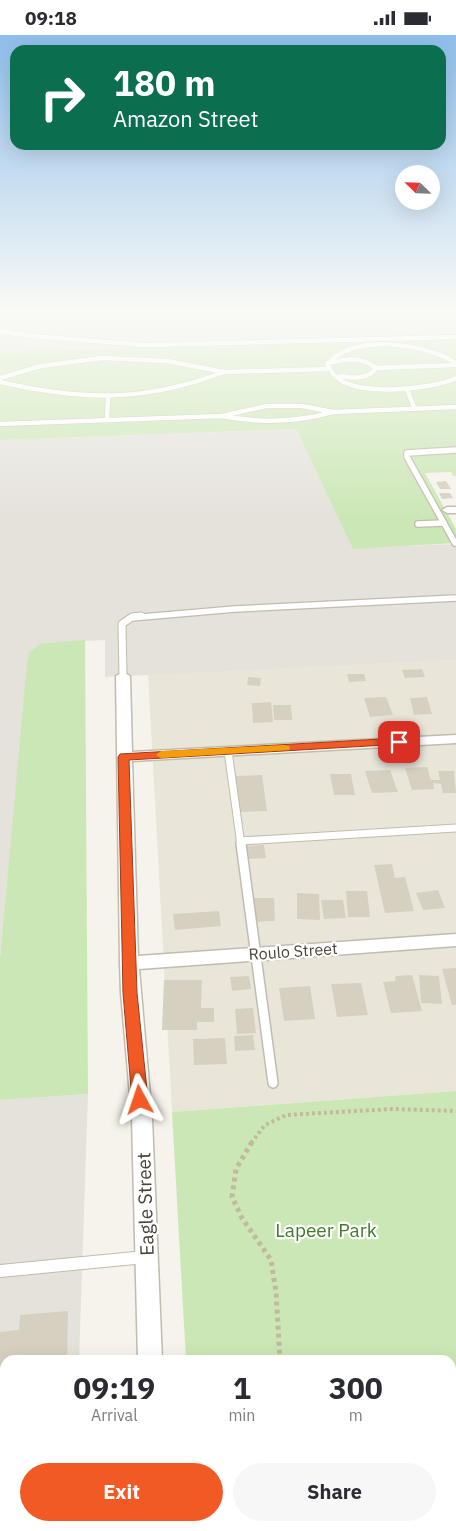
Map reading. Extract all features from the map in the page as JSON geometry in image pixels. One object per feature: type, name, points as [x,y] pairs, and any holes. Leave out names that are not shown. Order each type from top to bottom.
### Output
[{"type":"street","name":"Eagle Street","points":[[123,676],[129,963],[142,1118],[150,1355]]},
{"type":"street","points":[[124,757],[456,739]]},
{"type":"street","name":"Roulo Street","points":[[129,963],[456,940]]},
{"type":"lane","points":[[0,382],[48,393],[108,396],[161,391],[208,379]]},
{"type":"lane","points":[[341,379],[352,384],[369,388],[407,391],[444,385],[453,379]]},
{"type":"lane","points":[[407,391],[415,409]]},
{"type":"lane","points":[[107,420],[108,396]]},
{"type":"lane","points":[[0,424],[221,416],[266,406],[302,406],[333,412]]},
{"type":"lane","points":[[221,416],[251,422],[288,422],[333,412],[456,407]]},
{"type":"lane","points":[[455,543],[407,457],[407,453],[456,450]]},
{"type":"lane","points":[[418,524],[444,523]]},
{"type":"lane","name":"Eagle Street","points":[[123,676],[122,624],[126,619],[141,615],[456,598]]},
{"type":"lane","points":[[228,751],[274,1083]]},
{"type":"lane","points":[[240,841],[456,828]]},
{"type":"lane","points":[[0,1271],[146,1257]]},
{"type":"path","points":[[280,1355],[276,1292],[270,1260],[259,1240],[242,1218],[232,1197],[236,1169],[249,1145],[265,1125],[286,1115],[392,1109],[456,1111]]},
{"type":"shaded area","points":[[296,429],[353,548],[456,544],[456,660],[105,677],[105,640],[43,643],[29,652],[0,958],[0,440]]},
{"type":"shaded area","points":[[456,660],[456,1091],[172,1112],[148,674]]},
{"type":"shaded area","points":[[88,1094],[79,1355],[0,1355],[0,1100]]},
{"type":"green space","points":[[0,379],[456,379],[456,476],[453,476],[451,472],[425,473],[456,529],[456,543],[353,549],[296,429],[0,440]]},
{"type":"green space","points":[[85,640],[88,1094],[0,1100],[0,958],[29,652],[42,643]]},
{"type":"green space","name":"Lapeer Park","points":[[456,1091],[456,1355],[186,1355],[172,1112]]},
{"type":"building","points":[[446,481],[451,489],[440,489],[436,482]]},
{"type":"building","points":[[439,493],[450,493],[453,498],[442,499]]},
{"type":"building","points":[[422,669],[425,677],[405,678],[402,670]]},
{"type":"building","points":[[347,674],[364,674],[366,681],[349,682]]},
{"type":"building","points":[[248,677],[261,678],[260,686],[247,685]]},
{"type":"building","points":[[386,697],[393,715],[370,717],[364,698]]},
{"type":"building","points":[[427,697],[432,714],[414,715],[410,698]]},
{"type":"building","points":[[271,702],[273,722],[253,723],[252,703]]},
{"type":"building","points":[[273,705],[291,705],[292,720],[274,720]]},
{"type":"building","points":[[427,767],[431,780],[440,780],[438,771],[454,771],[456,793],[443,793],[441,784],[433,783],[434,789],[412,790],[405,768]]},
{"type":"building","points":[[390,770],[398,792],[372,793],[365,771]]},
{"type":"building","points":[[330,774],[351,774],[355,795],[334,795]]},
{"type":"building","points":[[262,775],[267,811],[240,812],[235,776]]},
{"type":"building","points":[[264,845],[266,858],[248,859],[246,846]]},
{"type":"building","points":[[392,864],[395,878],[405,877],[414,911],[385,913],[374,865]]},
{"type":"building","points":[[438,890],[445,908],[423,910],[416,893]]},
{"type":"building","points":[[346,891],[367,891],[370,917],[348,917]]},
{"type":"building","points":[[297,893],[319,894],[320,920],[297,919]]},
{"type":"building","points":[[252,898],[274,898],[275,921],[254,922]]},
{"type":"building","points":[[321,900],[343,900],[346,918],[324,919]]},
{"type":"building","points":[[219,911],[221,926],[175,930],[173,914]]},
{"type":"building","points":[[456,968],[456,1005],[452,1005],[442,969]]},
{"type":"building","points":[[412,975],[422,1011],[391,1013],[383,982],[396,981],[395,976]]},
{"type":"building","points":[[419,975],[439,976],[442,1004],[421,1003]]},
{"type":"building","points":[[249,976],[251,989],[232,991],[230,977]]},
{"type":"building","points":[[164,980],[202,980],[201,1008],[214,1008],[214,1022],[197,1022],[197,1030],[162,1030]]},
{"type":"building","points":[[361,983],[368,1015],[337,1017],[331,984]]},
{"type":"building","points":[[310,986],[315,1019],[284,1021],[279,988]]},
{"type":"building","points":[[253,1008],[256,1033],[237,1034],[235,1009]]},
{"type":"building","points":[[253,1035],[255,1050],[235,1051],[234,1036]]},
{"type":"building","points":[[225,1038],[227,1064],[194,1065],[193,1039]]},
{"type":"building","points":[[68,1311],[67,1355],[0,1355],[0,1332],[19,1330],[20,1315]]},
{"type":"slow traffic","points":[[161,755],[285,748]]},
{"type":"route","points":[[140,1100],[130,993],[124,757],[399,742]]}]
